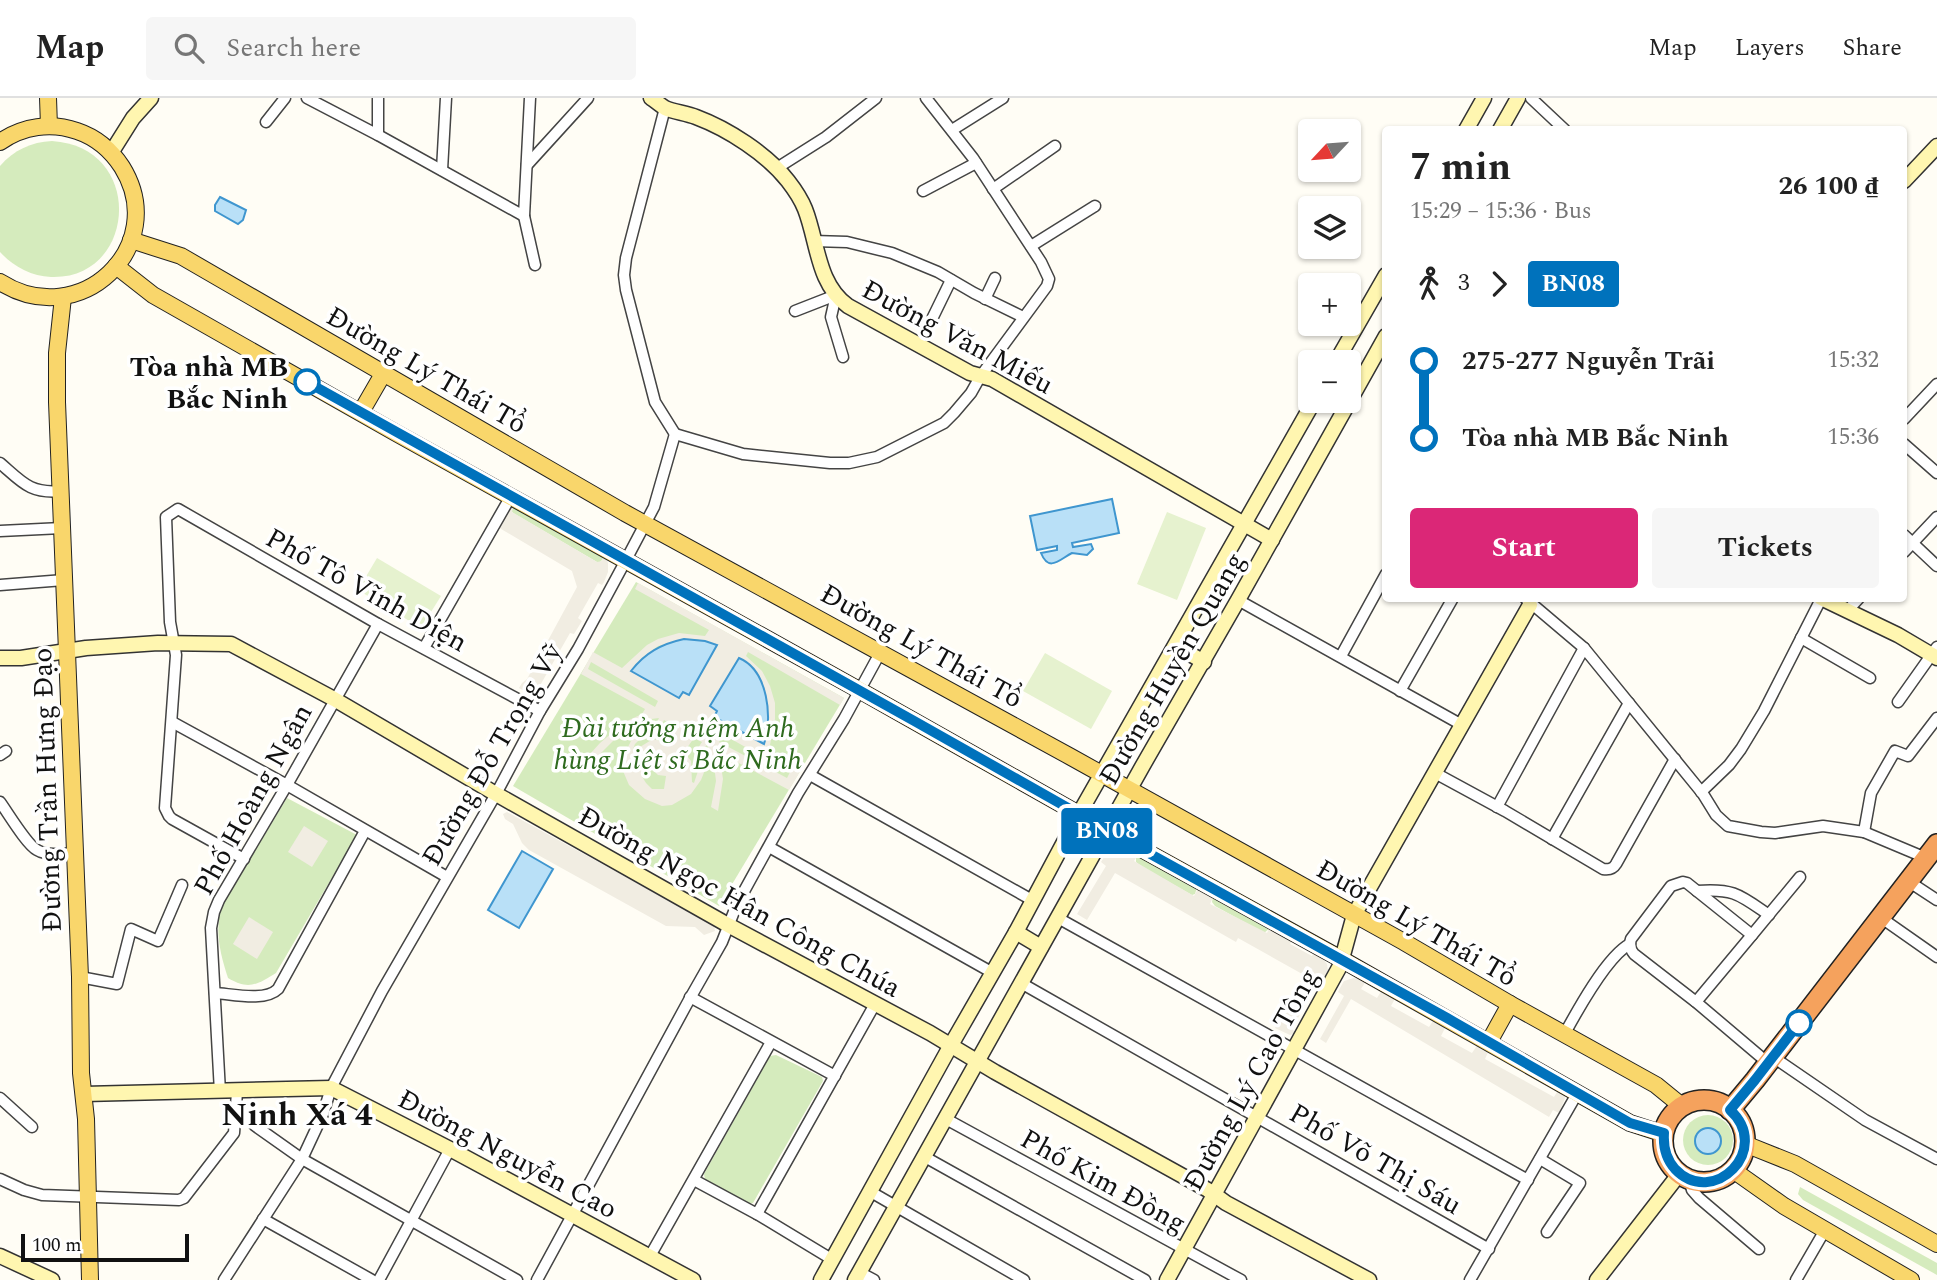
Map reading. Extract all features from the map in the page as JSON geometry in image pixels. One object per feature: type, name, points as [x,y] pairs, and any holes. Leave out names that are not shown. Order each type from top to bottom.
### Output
[{"type":"highway","points":[[1730,1110],[1931,851]]},
{"type":"highway","points":[[1693,1102],[1721,1104],[1730,1110],[1741,1124],[1745,1144],[1741,1158],[1733,1170],[1723,1177],[1704,1182],[1685,1176],[1672,1166],[1664,1147],[1664,1133],[1669,1120],[1693,1102]]},
{"type":"main road","points":[[48,98],[49,126]]},
{"type":"main road","points":[[0,142],[21,131],[49,126],[86,134],[111,153],[126,175],[133,194],[135,213],[131,240],[116,266],[96,285],[77,294],[44,298],[18,292],[0,282]]},
{"type":"main road","name":"Đường Lý Thái Tổ","points":[[131,240],[178,254],[644,523],[1130,790],[1656,1085],[1683,1107]]},
{"type":"main road","points":[[116,266],[153,295],[626,561],[1634,1124],[1664,1133]]},
{"type":"main road","name":"Đường Trần Hưng Đạo","points":[[63,297],[57,353],[90,1280]]},
{"type":"main road","points":[[360,412],[383,374]]},
{"type":"main road","points":[[1489,1042],[1510,1004]]},
{"type":"main road","points":[[1745,1144],[1795,1164],[1937,1244]]},
{"type":"main road","points":[[1733,1170],[1784,1206],[1911,1280]]},
{"type":"street","points":[[111,153],[133,118],[151,98]]},
{"type":"street","points":[[266,122],[285,98]]},
{"type":"street","points":[[307,98],[524,216]]},
{"type":"street","points":[[378,135],[379,98]]},
{"type":"street","points":[[442,170],[446,98]]},
{"type":"street","points":[[530,98],[524,216],[535,265]]},
{"type":"street","points":[[527,165],[588,98]]},
{"type":"street","name":"Đường Văn Miếu","points":[[652,98],[664,108],[696,117],[726,132],[760,153],[777,168],[799,195],[827,279],[843,302],[970,373],[992,379],[1272,540]]},
{"type":"street","points":[[777,168],[826,137],[876,98]]},
{"type":"street","points":[[664,108],[624,275],[655,402],[675,434],[743,454],[830,463],[863,461],[877,457],[944,422],[971,393],[1047,286],[1049,279],[1031,246],[976,163],[926,98]]},
{"type":"street","points":[[952,130],[1003,98]]},
{"type":"street","points":[[1468,126],[1484,98]]},
{"type":"street","points":[[1502,126],[1517,98]]},
{"type":"street","points":[[1531,98],[1561,126]]},
{"type":"street","points":[[993,189],[1055,146]]},
{"type":"street","points":[[1907,178],[1937,146]]},
{"type":"street","points":[[923,191],[976,163]]},
{"type":"street","points":[[1031,246],[1095,206]]},
{"type":"street","points":[[813,242],[847,242],[892,253],[938,272],[1023,317]]},
{"type":"street","points":[[985,299],[995,278]]},
{"type":"street","points":[[932,319],[951,280]]},
{"type":"street","points":[[1343,350],[1382,287]]},
{"type":"street","points":[[795,310],[836,295]]},
{"type":"street","points":[[836,295],[831,317],[843,357]]},
{"type":"street","name":"Đường Huyền Quang","points":[[1361,380],[1382,343]]},
{"type":"street","points":[[1907,416],[1937,384]]},
{"type":"street","name":"Đường Huyền Quang","points":[[821,1280],[1079,814],[1307,413]]},
{"type":"street","name":"Đường Huyền Quang","points":[[857,1276],[1343,413]]},
{"type":"street","name":"Đường Đỗ Trọng Vỹ","points":[[224,1280],[302,1159],[323,1114],[331,1088],[382,991],[626,561],[654,507],[675,434]]},
{"type":"street","points":[[1907,447],[1937,473]]},
{"type":"street","points":[[0,463],[29,488],[45,493],[61,491]]},
{"type":"street","points":[[425,648],[512,496]]},
{"type":"street","name":"Phố Tô Vĩnh Diện","points":[[175,642],[170,622],[166,517],[178,509],[378,624],[540,711]]},
{"type":"street","points":[[1937,517],[1908,539],[1937,566]]},
{"type":"street","points":[[0,531],[62,528]]},
{"type":"street","points":[[0,585],[64,580]]},
{"type":"street","points":[[1341,656],[1382,581]]},
{"type":"street","points":[[1238,600],[1462,725]]},
{"type":"street","points":[[1400,691],[1451,602]]},
{"type":"street","points":[[1528,602],[1584,648],[1675,759],[1716,815],[1728,826],[1740,830],[1775,833],[1823,826],[1864,832],[1931,851]]},
{"type":"street","name":"Đường Lý Cao Tông","points":[[1167,1280],[1340,966],[1354,915],[1528,602]]},
{"type":"street","points":[[1701,792],[1729,765],[1741,749],[1764,711],[1819,602]]},
{"type":"street","points":[[1830,602],[1935,653],[1898,702]]},
{"type":"street","points":[[1848,610],[1855,602]]},
{"type":"street","name":"Phố Hoàng Ngân","points":[[220,1092],[211,928],[214,912],[378,624]]},
{"type":"street","points":[[1801,638],[1870,678]]},
{"type":"street","points":[[175,642],[172,722],[165,796],[167,813],[172,819],[244,859]]},
{"type":"street","name":"Đường Ngọc Hân Công Chúa","points":[[0,658],[86,648],[175,642],[231,644],[334,699],[728,925],[951,1045],[1228,1204],[1369,1280]]},
{"type":"street","points":[[1176,646],[1204,662]]},
{"type":"street","points":[[1497,807],[1584,648]]},
{"type":"street","points":[[537,1280],[722,942],[737,904],[880,653]]},
{"type":"street","points":[[1552,839],[1629,703]]},
{"type":"street","points":[[1864,832],[1871,793],[1895,751],[1908,756],[1937,718]]},
{"type":"street","points":[[172,722],[447,877]]},
{"type":"street","points":[[1435,773],[1603,869],[1611,870],[1675,759]]},
{"type":"street","points":[[810,775],[1032,900]]},
{"type":"street","points":[[0,802],[25,839],[36,850],[48,854],[75,853]]},
{"type":"street","points":[[215,993],[257,996],[273,994],[278,989],[365,831]]},
{"type":"street","points":[[769,846],[993,973]]},
{"type":"street","points":[[1696,1002],[1800,877]]},
{"type":"street","points":[[1908,881],[1937,900]]},
{"type":"street","points":[[1752,935],[1683,882],[1671,886],[1630,944],[1634,954],[1770,1060],[1864,1120],[1937,1159]]},
{"type":"street","points":[[80,977],[117,984],[131,929],[158,941],[182,885]]},
{"type":"street","points":[[1697,891],[1729,891],[1769,915]]},
{"type":"street","points":[[1880,917],[1937,957]]},
{"type":"street","points":[[1058,918],[1528,1180]]},
{"type":"street","points":[[1016,932],[1041,947]]},
{"type":"street","points":[[1564,1035],[1605,969],[1619,952],[1630,944]]},
{"type":"street","name":"Phố Võ Thị Sáu","points":[[1021,983],[1489,1249]]},
{"type":"street","points":[[690,997],[835,1076]]},
{"type":"street","points":[[757,1214],[875,1004]]},
{"type":"street","points":[[650,1256],[771,1042]]},
{"type":"street","name":"Đường Nguyễn Cao","points":[[84,1094],[331,1088],[572,1213],[693,1280]]},
{"type":"street","points":[[0,1178],[24,1190],[42,1195],[179,1200],[184,1198],[234,1133],[236,1092]]},
{"type":"street","points":[[1470,1280],[1578,1092]]},
{"type":"street","points":[[0,1098],[32,1127]]},
{"type":"street","name":"Phố Kim Đồng","points":[[946,1119],[1241,1280]]},
{"type":"street","points":[[254,1125],[302,1159],[517,1280]]},
{"type":"street","points":[[379,1280],[450,1149]]},
{"type":"street","points":[[925,1157],[1145,1280]]},
{"type":"street","points":[[1540,1159],[1580,1183],[1547,1232]]},
{"type":"street","points":[[1597,1280],[1685,1176],[1699,1198],[1759,1249]]},
{"type":"street","points":[[694,1180],[833,1260]]},
{"type":"street","points":[[871,1192],[1024,1280]]},
{"type":"street","points":[[263,1219],[372,1280]]},
{"type":"street","points":[[1796,1280],[1825,1230]]},
{"type":"street","points":[[0,1256],[52,1280]]},
{"type":"street","points":[[857,1276],[874,1280]]},
{"type":"green space","points":[[52,141],[82,149],[104,165],[116,187],[119,212],[114,237],[101,258],[80,272],[51,277],[23,270],[0,252],[0,166],[23,148]]},
{"type":"green space","points":[[514,506],[603,556],[603,559],[597,562],[513,513],[511,510]]},
{"type":"green space","points":[[1167,512],[1206,528],[1177,600],[1137,584]]},
{"type":"green space","points":[[377,558],[441,596],[421,628],[358,590]]},
{"type":"green space","name":"Đài tưởng niệm Anh hùng Liệt sĩ Bắc Ninh","points":[[636,582],[844,698],[719,906],[513,786]]},
{"type":"green space","points":[[1045,653],[1112,691],[1091,729],[1023,691]]},
{"type":"green space","points":[[287,798],[357,835],[276,973],[258,983],[241,984],[228,978],[223,960],[218,934],[221,907]]},
{"type":"green space","points":[[1138,855],[1197,887],[1195,894],[1192,895],[1142,867],[1136,862]]},
{"type":"green space","points":[[1213,897],[1270,928],[1264,933],[1215,906]]},
{"type":"green space","points":[[776,1055],[822,1077],[823,1081],[753,1203],[748,1204],[705,1180],[704,1174],[770,1056]]},
{"type":"green space","points":[[1698,1116],[1718,1116],[1732,1130],[1732,1150],[1718,1164],[1698,1164],[1684,1150],[1684,1130]]},
{"type":"green space","points":[[1800,1187],[1937,1263],[1937,1275],[1803,1200],[1798,1194]]},
{"type":"shaded area","points":[[513,507],[512,512],[597,562],[602,561],[603,556],[606,557],[608,563],[604,582],[602,585],[598,583],[578,618],[582,621],[574,634],[570,633],[534,696],[519,688],[527,679],[577,587],[572,571],[496,526],[506,509]]},
{"type":"shaded area","points":[[638,583],[844,698],[840,705],[748,652],[746,656],[762,671],[775,703],[769,750],[802,768],[789,790],[722,754],[720,760],[723,779],[718,811],[711,807],[716,781],[714,763],[707,745],[702,750],[705,770],[691,794],[672,805],[662,806],[645,799],[629,785],[623,765],[631,741],[639,732],[655,726],[659,718],[644,720],[628,728],[595,759],[590,754],[625,722],[642,714],[645,709],[581,674],[593,652],[622,668],[647,645],[658,639],[679,633],[705,636],[709,630],[635,589]],"holes":[[[684,639],[697,639],[717,646],[689,694],[683,692],[679,697],[631,671],[658,646]],[[591,662],[658,701],[655,707],[588,669]],[[757,676],[768,705],[715,717],[717,711]],[[664,720],[672,725],[664,742],[653,739],[633,749],[643,736],[659,730]],[[724,735],[790,772],[787,778],[719,742]],[[694,738],[702,742],[696,751],[699,768],[694,783],[691,761],[684,752]],[[651,768],[658,775],[666,776],[664,789],[652,789],[641,775]]]},
{"type":"shaded area","points":[[507,812],[714,925],[715,931],[704,935],[695,927],[666,926],[529,850],[522,843],[513,824],[505,819],[503,814]]},
{"type":"shaded area","points":[[304,826],[328,841],[312,867],[288,852]]},
{"type":"shaded area","points":[[1126,847],[1139,853],[1134,861],[1194,896],[1199,887],[1214,895],[1210,904],[1267,933],[1270,927],[1292,939],[1290,944],[1312,956],[1314,952],[1323,959],[1328,971],[1321,985],[1317,983],[1292,1029],[1296,1033],[1290,1035],[1275,1028],[1304,975],[1238,938],[1236,942],[1115,873],[1087,920],[1077,914],[1106,866],[1101,862],[1106,854],[1112,848]]},
{"type":"shaded area","points":[[249,917],[273,932],[257,959],[233,944]]},
{"type":"shaded area","points":[[1354,978],[1366,981],[1361,989],[1377,998],[1383,988],[1397,995],[1391,1006],[1429,1027],[1435,1018],[1447,1024],[1441,1036],[1472,1053],[1478,1044],[1489,1050],[1485,1059],[1554,1097],[1559,1089],[1565,1098],[1559,1113],[1553,1110],[1549,1117],[1351,999],[1326,1043],[1320,1039],[1344,996],[1338,992],[1344,981]]},
{"type":"water","points":[[220,197],[246,210],[243,220],[238,224],[215,211]]},
{"type":"water","points":[[1112,499],[1119,533],[1072,543],[1073,547],[1091,544],[1093,549],[1087,555],[1072,553],[1051,563],[1044,559],[1041,553],[1057,550],[1057,546],[1037,550],[1030,516]]},
{"type":"water","points":[[684,639],[717,645],[689,695],[683,692],[679,698],[631,671],[654,650]]},
{"type":"water","points":[[739,658],[749,664],[756,673],[766,696],[768,721],[764,744],[714,717],[717,711],[710,706]]},
{"type":"water","points":[[522,851],[553,869],[519,928],[488,910]]},
{"type":"water","points":[[1708,1128],[1717,1132],[1721,1141],[1717,1150],[1708,1154],[1699,1150],[1695,1141],[1699,1132]]},
{"type":"bus line","name":"BN08","points":[[307,382],[1447,1018],[1630,1123],[1664,1133],[1666,1156],[1677,1172],[1689,1179],[1704,1182],[1715,1180],[1728,1174],[1738,1163],[1744,1150],[1744,1135],[1740,1121],[1730,1110],[1799,1023]]},
{"type":"place","name":"Tòa nhà MB Bắc Ninh","points":[[307,382]]},
{"type":"district","name":"Ninh Xá 4","points":[[297,1114]]}]
